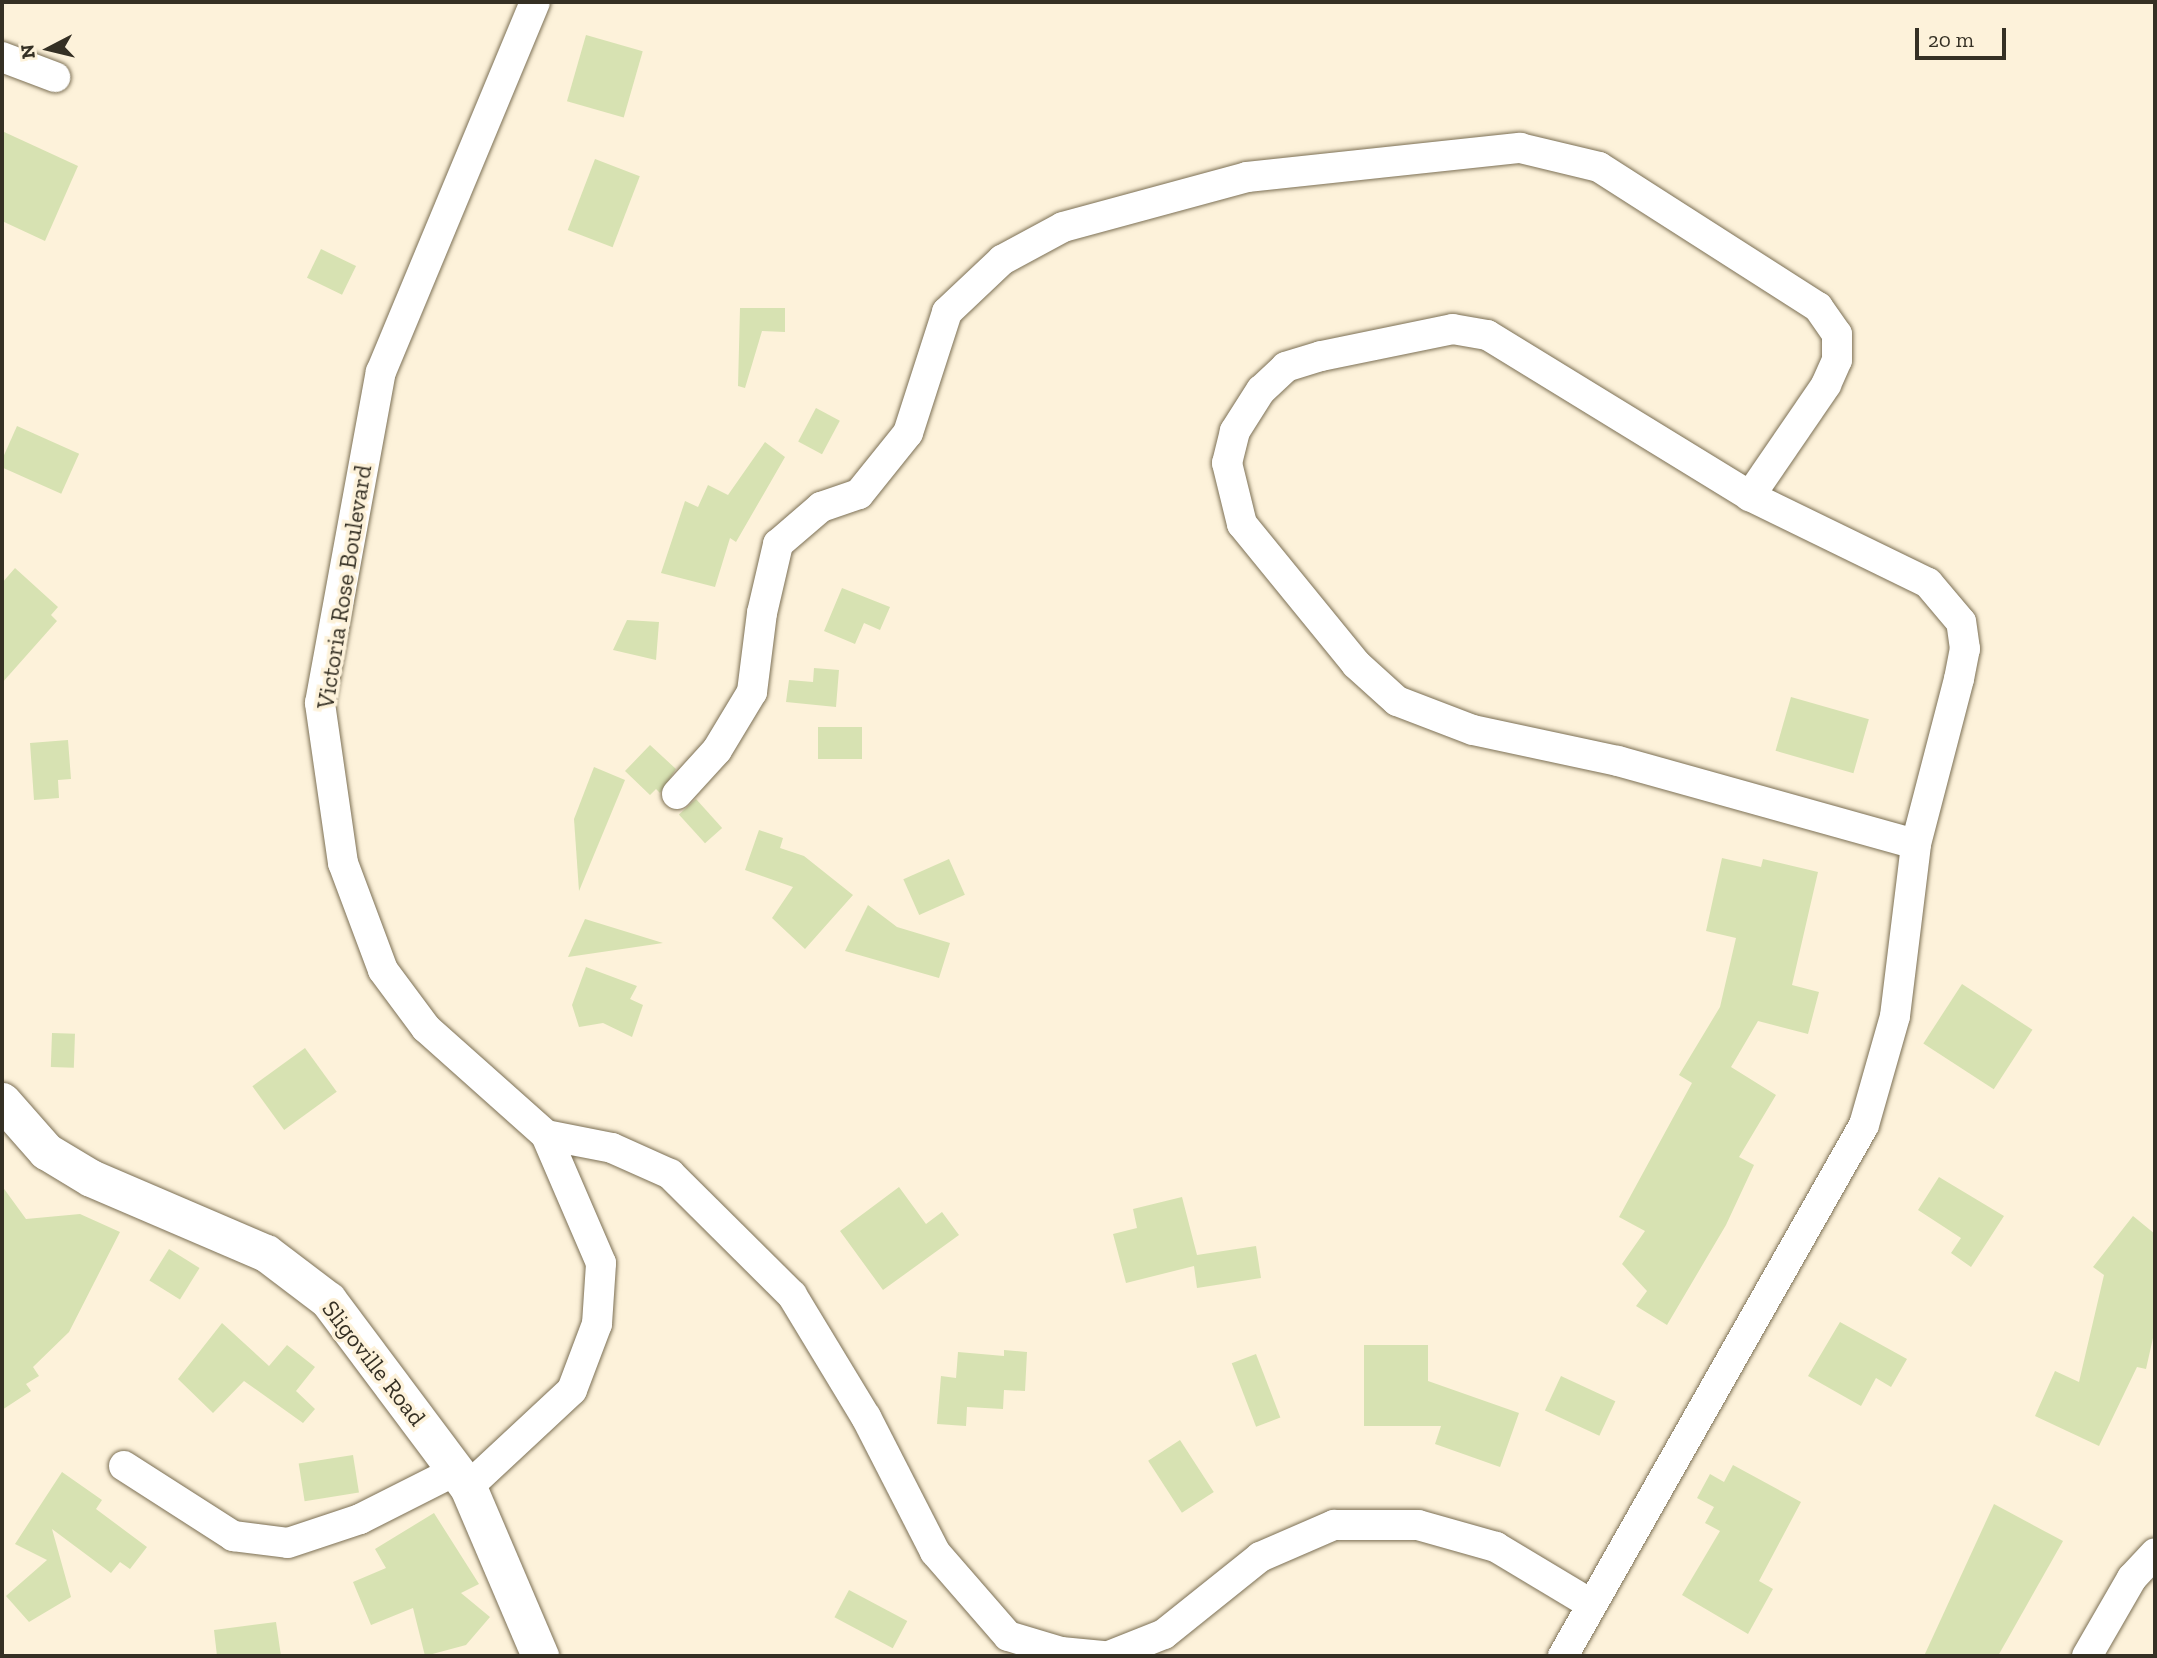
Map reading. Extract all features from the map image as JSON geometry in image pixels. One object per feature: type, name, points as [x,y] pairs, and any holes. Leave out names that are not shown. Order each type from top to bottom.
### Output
[{"type":"street","name":"Victoria Rose Boulevard","points":[[124,1466],[233,1536],[288,1543],[360,1519],[462,1478],[572,1390],[597,1324],[601,1263],[546,1135],[426,1028],[383,970],[343,863],[320,703],[381,372],[535,2]]},
{"type":"street","points":[[2,57],[55,77]]},
{"type":"street","points":[[677,794],[717,750],[752,692],[762,613],[778,544],[821,507],[859,494],[908,433],[947,312],[1003,260],[1076,223],[1247,177],[1520,149],[1599,167],[1818,307],[1836,334],[1837,360],[1826,385],[1750,496]]},
{"type":"street","points":[[1563,1656],[1864,1125],[1895,1016],[1916,844],[1965,649],[1961,622],[1928,583],[1750,496],[1487,335],[1453,329],[1286,367],[1261,390],[1235,430],[1227,463],[1242,524],[1356,664],[1397,701],[1473,730],[1618,761],[1916,844]]},
{"type":"street","name":"Sligoville Road","points":[[2,1101],[46,1151],[69,1164],[266,1253],[328,1300],[462,1478],[540,1656]]},
{"type":"street","points":[[546,1135],[612,1148],[670,1174],[792,1295],[866,1418],[934,1552],[1008,1636],[1061,1652],[1103,1656]]},
{"type":"street","points":[[1109,1656],[1164,1634],[1260,1557],[1334,1525],[1418,1525],[1496,1547],[1591,1604]]},
{"type":"street","points":[[2087,1656],[2132,1578],[2155,1553]]},
{"type":"building","points":[[586,35],[643,51],[624,118],[567,101]]},
{"type":"building","points":[[2,131],[78,166],[45,241],[2,221]]},
{"type":"building","points":[[595,159],[640,176],[613,247],[568,230]]},
{"type":"building","points":[[321,249],[356,266],[342,295],[307,278]]},
{"type":"building","points":[[740,308],[785,308],[785,332],[762,331],[745,388],[738,386]]},
{"type":"building","points":[[816,408],[840,421],[822,454],[798,442]]},
{"type":"building","points":[[17,426],[79,454],[61,494],[2,467],[2,460]]},
{"type":"building","points":[[765,442],[785,457],[736,542],[730,538],[715,587],[661,573],[685,501],[698,507],[708,485],[728,495]]},
{"type":"building","points":[[15,568],[58,607],[51,615],[57,621],[2,683],[2,583]]},
{"type":"building","points":[[842,588],[890,607],[880,630],[864,623],[855,644],[824,631]]},
{"type":"building","points":[[627,620],[659,622],[656,660],[613,650]]},
{"type":"building","points":[[814,668],[839,670],[836,707],[786,702],[789,680],[813,682]]},
{"type":"building","points":[[1791,697],[1869,719],[1853,773],[1776,751]]},
{"type":"building","points":[[818,727],[862,727],[862,759],[818,759]]},
{"type":"building","points":[[68,740],[71,779],[58,780],[59,798],[34,800],[30,743]]},
{"type":"building","points":[[650,745],[676,769],[660,793],[656,789],[650,795],[625,771]]},
{"type":"building","points":[[594,767],[625,780],[579,891],[574,819]]},
{"type":"building","points":[[696,799],[722,828],[705,843],[679,814]]},
{"type":"building","points":[[759,830],[783,838],[780,848],[804,856],[853,895],[805,949],[772,918],[793,887],[745,870]]},
{"type":"building","points":[[1722,858],[1761,867],[1763,859],[1818,872],[1792,985],[1819,992],[1808,1034],[1758,1021],[1731,1067],[1776,1095],[1739,1157],[1754,1165],[1726,1225],[1667,1325],[1636,1306],[1647,1291],[1622,1264],[1645,1231],[1619,1217],[1692,1083],[1679,1075],[1720,1007],[1736,938],[1706,931]]},
{"type":"building","points":[[949,859],[965,895],[919,915],[903,879]]},
{"type":"building","points":[[868,905],[897,927],[950,943],[939,978],[845,951]]},
{"type":"building","points":[[585,919],[663,943],[568,957]]},
{"type":"building","points":[[586,967],[637,986],[630,999],[643,1005],[632,1037],[603,1023],[579,1027],[572,1005]]},
{"type":"building","points":[[1962,984],[2032,1030],[1994,1089],[1923,1044]]},
{"type":"building","points":[[52,1033],[75,1034],[74,1068],[51,1067]]},
{"type":"building","points":[[305,1048],[337,1092],[284,1130],[252,1086]]},
{"type":"building","points":[[1939,1177],[2004,1216],[1971,1267],[1951,1253],[1961,1238],[1918,1210]]},
{"type":"building","points":[[2,1186],[26,1219],[80,1214],[120,1232],[69,1332],[33,1367],[39,1376],[26,1384],[31,1391],[2,1410]]},
{"type":"building","points":[[899,1187],[926,1224],[942,1212],[959,1235],[883,1290],[840,1231]]},
{"type":"building","points":[[1182,1197],[1197,1255],[1256,1246],[1261,1278],[1197,1288],[1194,1266],[1126,1283],[1113,1234],[1137,1228],[1133,1209]]},
{"type":"building","points":[[2133,1216],[2155,1234],[2155,1329],[2146,1369],[2137,1367],[2099,1446],[2035,1416],[2055,1371],[2079,1382],[2104,1275],[2093,1267]]},
{"type":"building","points":[[169,1249],[200,1268],[180,1299],[149,1280]]},
{"type":"building","points":[[1840,1322],[1907,1359],[1891,1387],[1876,1378],[1861,1406],[1808,1376]]},
{"type":"building","points":[[222,1323],[269,1366],[287,1345],[315,1367],[296,1391],[315,1409],[303,1423],[244,1381],[213,1413],[178,1379]]},
{"type":"building","points":[[1364,1345],[1428,1345],[1428,1381],[1519,1413],[1500,1467],[1435,1444],[1441,1426],[1364,1426]]},
{"type":"building","points":[[1004,1350],[1027,1352],[1025,1391],[1004,1390],[1003,1409],[967,1407],[966,1426],[937,1424],[941,1376],[956,1378],[958,1352],[1004,1356]]},
{"type":"building","points":[[1256,1354],[1280,1417],[1256,1427],[1232,1363]]},
{"type":"building","points":[[1561,1376],[1615,1401],[1599,1436],[1545,1410]]},
{"type":"building","points":[[1180,1440],[1214,1492],[1182,1513],[1148,1461]]},
{"type":"building","points":[[353,1455],[359,1493],[305,1501],[299,1464]]},
{"type":"building","points":[[1733,1465],[1801,1502],[1759,1581],[1773,1589],[1748,1634],[1682,1595],[1720,1531],[1705,1523],[1714,1507],[1697,1498],[1710,1474],[1724,1482]]},
{"type":"building","points":[[62,1472],[102,1500],[96,1509],[147,1547],[130,1569],[120,1562],[111,1573],[52,1529],[71,1597],[29,1622],[6,1596],[47,1560],[15,1544]]},
{"type":"building","points":[[1994,1504],[2063,1541],[1998,1656],[1924,1656]]},
{"type":"building","points":[[434,1513],[479,1584],[461,1593],[490,1617],[466,1645],[425,1656],[413,1608],[371,1625],[353,1582],[386,1568],[375,1549]]},
{"type":"building","points":[[849,1590],[907,1621],[893,1648],[834,1617]]},
{"type":"building","points":[[276,1622],[281,1656],[217,1656],[214,1630]]}]
